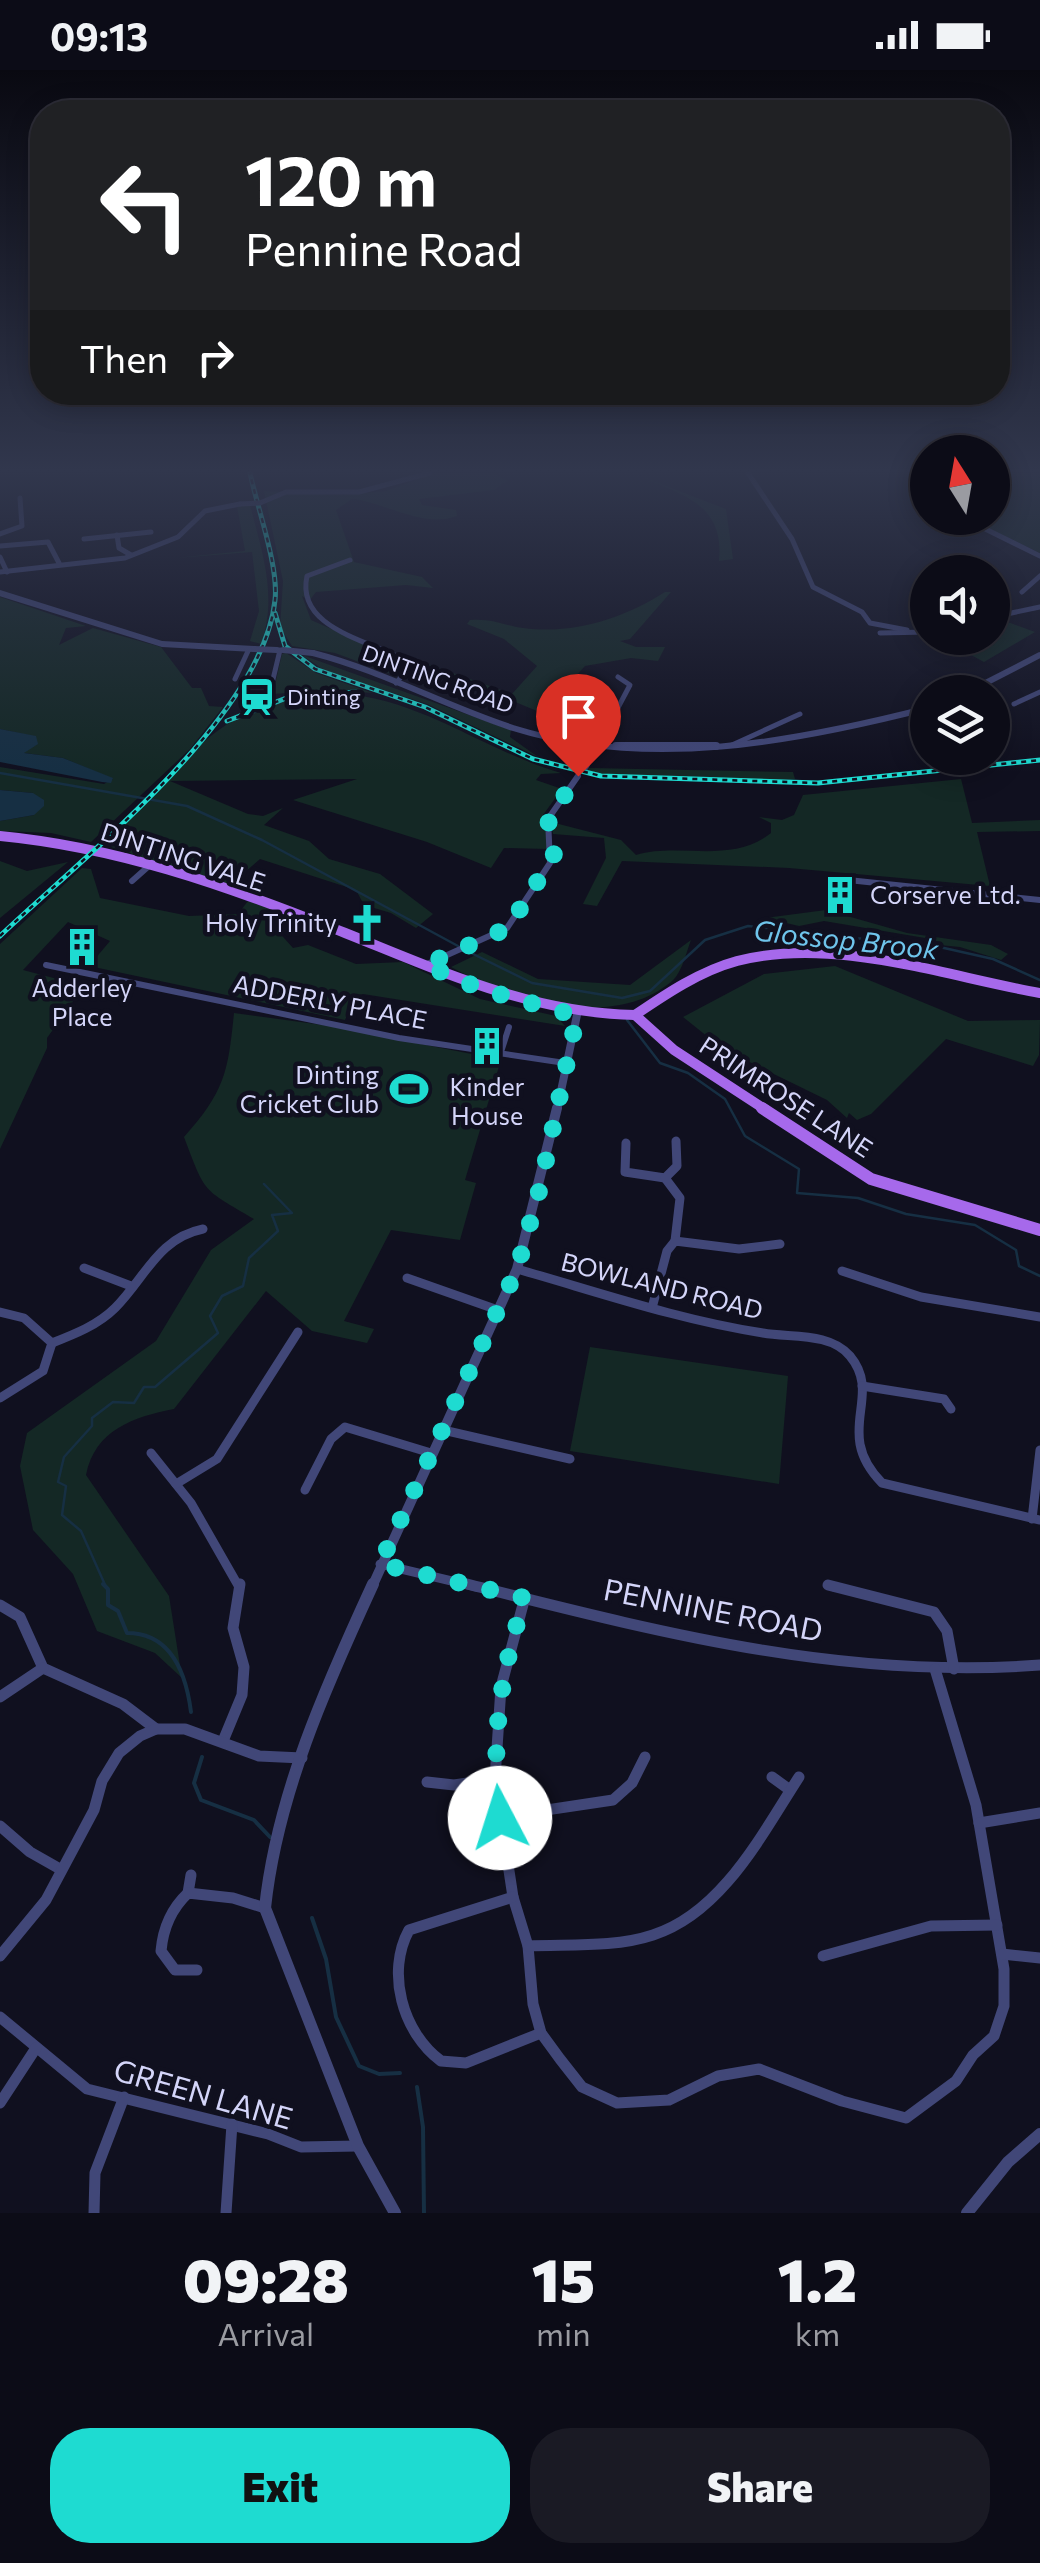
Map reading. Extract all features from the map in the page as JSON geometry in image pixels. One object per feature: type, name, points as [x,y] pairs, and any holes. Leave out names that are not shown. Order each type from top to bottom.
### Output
[{"type":"main road","name":"DINTING VALE","points":[[0,836],[80,845],[150,865],[481,989],[577,1016],[635,1015]]},
{"type":"main road","points":[[635,1015],[716,968],[787,953],[826,956],[1040,994]]},
{"type":"main road","name":"PRIMROSE LANE","points":[[635,1015],[674,1050],[871,1179],[1040,1230]]},
{"type":"street","points":[[315,573],[307,576],[303,584],[316,617],[412,664],[396,683]]},
{"type":"street","points":[[809,573],[818,592],[862,612],[870,623],[910,630]]},
{"type":"street","points":[[1022,592],[1040,576]]},
{"type":"street","name":"DINTING ROAD","points":[[0,593],[162,644],[313,654],[542,736],[661,747],[732,745],[824,734],[910,712]]},
{"type":"street","points":[[1010,613],[1040,606]]},
{"type":"street","points":[[880,633],[907,630]]},
{"type":"street","points":[[236,679],[251,649]]},
{"type":"street","points":[[269,696],[280,650]]},
{"type":"street","points":[[1001,675],[1040,655]]},
{"type":"street","points":[[425,965],[508,928],[554,854],[548,819],[602,742],[620,697],[630,685],[618,677]]},
{"type":"street","points":[[1014,704],[1040,692]]},
{"type":"street","points":[[732,745],[753,730],[774,728],[800,714]]},
{"type":"street","points":[[132,881],[150,865]]},
{"type":"street","points":[[848,880],[1040,900]]},
{"type":"street","name":"ADDERLY PLACE","points":[[46,964],[500,1055],[565,1063]]},
{"type":"street","points":[[395,2213],[384,2203],[376,2172],[358,2146],[265,1908],[270,1870],[319,1702],[495,1309],[517,1269],[540,1188],[577,1016]]},
{"type":"street","points":[[500,1055],[509,1027]]},
{"type":"street","points":[[665,1178],[677,1166],[676,1141]]},
{"type":"street","points":[[626,1143],[625,1172],[665,1178],[680,1198],[675,1241],[667,1252],[652,1308]]},
{"type":"street","points":[[52,1343],[104,1317],[172,1239],[189,1230],[203,1229]]},
{"type":"street","points":[[675,1241],[739,1249],[780,1244]]},
{"type":"street","points":[[84,1268],[131,1286]]},
{"type":"street","name":"BOWLAND ROAD","points":[[517,1269],[720,1326],[818,1338],[850,1355],[862,1386]]},
{"type":"street","points":[[842,1270],[921,1296],[1040,1316]]},
{"type":"street","points":[[407,1278],[495,1309]]},
{"type":"street","points":[[0,1298],[0,1312],[24,1318],[52,1343],[52,1361],[47,1369],[0,1398]]},
{"type":"street","points":[[176,1484],[216,1459],[298,1332]]},
{"type":"street","points":[[952,1409],[944,1399],[862,1386],[854,1443],[865,1470],[882,1483],[1036,1519],[1040,1450]]},
{"type":"street","points":[[305,1490],[331,1439],[345,1428],[431,1453]]},
{"type":"street","points":[[441,1430],[570,1459]]},
{"type":"street","points":[[151,1453],[240,1582],[233,1628],[244,1667],[242,1694],[223,1741]]},
{"type":"street","name":"PENNINE ROAD","points":[[380,1564],[754,1649],[935,1669],[1040,1665]]},
{"type":"street","points":[[828,1585],[868,1597],[928,1606],[938,1612],[951,1640],[954,1669]]},
{"type":"street","points":[[525,1598],[501,1687],[495,1779],[513,1897],[528,1946],[533,2004],[541,2033],[582,2087],[617,2103],[669,2100],[718,2076],[759,2069],[842,2100],[906,2118],[956,2081],[974,2055],[994,2036],[1004,2006],[1002,1954],[979,1823],[935,1669]]},
{"type":"street","points":[[0,1605],[20,1617],[42,1668],[123,1704],[156,1729]]},
{"type":"street","points":[[0,1698],[42,1668]]},
{"type":"street","points":[[0,1956],[46,1900],[119,1753],[156,1729],[185,1729],[259,1756],[302,1758]]},
{"type":"street","points":[[500,1818],[613,1800],[632,1783],[645,1757]]},
{"type":"street","points":[[772,1777],[790,1790]]},
{"type":"street","points":[[528,1946],[652,1935],[685,1920],[723,1884],[798,1777]]},
{"type":"street","points":[[427,1782],[454,1785],[495,1779]]},
{"type":"street","points":[[979,1823],[1040,1813]]},
{"type":"street","points":[[0,1826],[30,1852],[60,1869]]},
{"type":"street","points":[[191,1875],[188,1893],[166,1926],[161,1951],[174,1970],[197,1970]]},
{"type":"street","points":[[188,1893],[265,1908]]},
{"type":"street","points":[[513,1897],[410,1930],[396,1956],[403,1993],[416,2039],[430,2057],[454,2064],[486,2054],[515,2036],[541,2033]]},
{"type":"street","points":[[824,1956],[940,1924],[964,1921],[997,1925]]},
{"type":"street","points":[[1002,1954],[1040,1958]]},
{"type":"street","name":"GREEN LANE","points":[[0,2017],[87,2089],[268,2134],[293,2148],[326,2150],[358,2146]]},
{"type":"street","points":[[0,2102],[36,2048]]},
{"type":"street","points":[[94,2213],[96,2173],[124,2097]]},
{"type":"street","points":[[226,2213],[232,2124]]},
{"type":"street","points":[[967,2213],[1008,2162],[1040,2134]]},
{"type":"green space","points":[[254,573],[265,573],[268,609],[261,644],[250,641],[259,611]]},
{"type":"green space","points":[[281,573],[404,573],[422,577],[433,588],[406,585],[316,592],[309,601],[302,596],[311,620],[399,659],[406,665],[397,676],[335,653],[292,646],[280,627]]},
{"type":"green space","points":[[671,592],[630,639],[620,641],[636,647],[665,647],[658,661],[631,658],[585,666],[575,677],[556,680],[547,689],[557,697],[581,701],[573,712],[549,716],[430,667],[425,677],[434,682],[432,688],[409,679],[417,666],[408,657],[512,694],[537,666],[504,639],[467,624],[470,620],[542,630],[580,627],[633,610]]},
{"type":"green space","points":[[0,597],[86,626],[66,628],[59,645],[93,628],[161,647],[192,688],[201,688],[209,706],[223,707],[190,749],[91,842],[51,833],[0,831],[0,821],[34,815],[33,793],[0,790],[0,767],[104,784],[113,779],[63,758],[24,753],[36,737],[0,729]]},
{"type":"green space","points":[[1010,623],[1035,632],[1010,647]]},
{"type":"green space","points":[[282,654],[316,673],[373,693],[332,690],[273,694]]},
{"type":"green space","points":[[302,655],[511,730],[510,737],[538,757],[427,704],[325,671]]},
{"type":"green space","points":[[971,655],[996,655],[984,662]]},
{"type":"green space","points":[[339,693],[399,705],[561,773],[541,774],[536,780],[562,789],[543,815],[549,849],[504,848],[491,868],[427,842],[293,800],[357,779],[170,781],[248,814],[263,816],[283,808],[264,825],[309,841],[329,859],[380,874],[433,914],[416,928],[391,913],[364,905],[356,890],[260,859],[229,886],[108,846],[177,766],[241,716],[271,703]]},
{"type":"green space","points":[[589,768],[793,772],[795,779],[665,780],[587,772]]},
{"type":"green space","points":[[961,779],[972,823],[1040,820],[1040,831],[977,832],[990,886],[789,868],[622,861],[597,906],[583,904],[606,858],[604,838],[553,834],[551,822],[621,840],[636,855],[722,851],[756,843],[771,833],[771,823],[759,817],[782,820],[794,815],[803,795]]},
{"type":"green space","points":[[0,861],[27,871],[68,862],[0,918]]},
{"type":"green space","points":[[82,868],[91,869],[100,898],[189,916],[238,914],[248,901],[287,915],[274,927],[293,948],[308,945],[356,964],[403,962],[480,999],[556,1016],[565,1026],[363,994],[355,996],[345,1020],[89,966],[110,941],[68,922],[23,970],[84,986],[47,1038],[47,1048],[0,1149],[0,944]]},
{"type":"green space","points":[[826,910],[907,933],[991,945],[1008,954],[1001,960],[960,947],[930,944],[931,939],[824,921],[799,926],[765,918]]},
{"type":"green space","points":[[691,940],[681,968],[671,982],[647,997],[620,1005],[561,1005],[532,999],[451,967],[482,952],[538,979],[630,985]]},
{"type":"green space","points":[[835,966],[968,1021],[1040,1020],[1039,1055],[1033,1066],[946,1039],[871,1114],[857,1120],[849,1113],[847,1118],[827,1100],[723,1049],[683,1017],[764,974]]},
{"type":"green space","points":[[234,1013],[330,1026],[497,1059],[500,1063],[465,1180],[476,1183],[460,1240],[391,1230],[344,1321],[374,1329],[367,1343],[312,1331],[266,1291],[174,1409],[144,1416],[118,1428],[107,1436],[91,1460],[86,1475],[169,1596],[182,1678],[155,1653],[97,1631],[73,1574],[33,1530],[20,1466],[27,1433],[156,1341],[211,1250],[254,1219],[208,1188],[184,1137],[208,1107],[222,1080]]},
{"type":"green space","points":[[590,1347],[788,1376],[779,1484],[570,1451]]},
{"type":"water","points":[[0,729],[36,736],[38,744],[24,753],[63,758],[113,778],[111,783],[0,762]]},
{"type":"water","points":[[0,790],[33,793],[44,800],[44,806],[34,815],[0,821]]},
{"type":"waterway","name":"Glossop Brook","points":[[0,773],[187,806],[262,840],[458,946]]},
{"type":"waterway","name":"Glossop Brook","points":[[465,950],[532,983],[622,998],[650,991],[705,940],[748,926],[944,948],[993,959],[1040,980]]},
{"type":"waterway","points":[[627,1020],[660,1063],[688,1073],[725,1099],[745,1136],[799,1169],[797,1193],[858,1198],[906,1214],[975,1225],[1016,1250],[1019,1266],[1040,1276]]},
{"type":"waterway","points":[[106,1587],[81,1531],[62,1515],[66,1486],[58,1482],[64,1457],[92,1426],[92,1418],[113,1402],[134,1403],[144,1387],[155,1387],[218,1333],[210,1316],[222,1296],[243,1286],[249,1258],[278,1231],[272,1215],[292,1213],[264,1184]]},
{"type":"waterway","points":[[103,1584],[106,1587]]},
{"type":"waterway","points":[[106,1587],[108,1605],[118,1611],[127,1633],[155,1640],[174,1658],[191,1712]]},
{"type":"waterway","points":[[202,1757],[194,1783],[201,1800],[254,1820],[270,1837]]},
{"type":"waterway","points":[[312,1918],[326,1959],[336,2017],[359,2066],[379,2074],[400,2073]]},
{"type":"waterway","points":[[417,2087],[423,2127],[424,2213]]},
{"type":"railway","points":[[0,936],[121,825],[205,737],[239,691],[263,645],[275,600],[273,573]]},
{"type":"railway","points":[[275,613],[285,646],[315,669],[425,707],[533,759],[601,776],[818,783],[1040,760]]},
{"type":"railway","points":[[227,721],[289,697],[356,692]]},
{"type":"place","name":"Dinting","points":[[257,697]]},
{"type":"place","name":"Corserve Ltd.","points":[[840,895]]},
{"type":"place","name":"Holy Trinity","points":[[367,923]]},
{"type":"place","name":"Adderley Place","points":[[82,947]]},
{"type":"place","name":"Kinder House","points":[[487,1046]]},
{"type":"place","name":"Dinting Cricket Club","points":[[409,1089]]},
{"type":"route","points":[[500,1818],[495,1779],[501,1687],[525,1598],[380,1564],[495,1309],[517,1269],[540,1188],[577,1016],[481,989],[425,965],[508,928],[554,854],[548,819],[578,776]]}]
